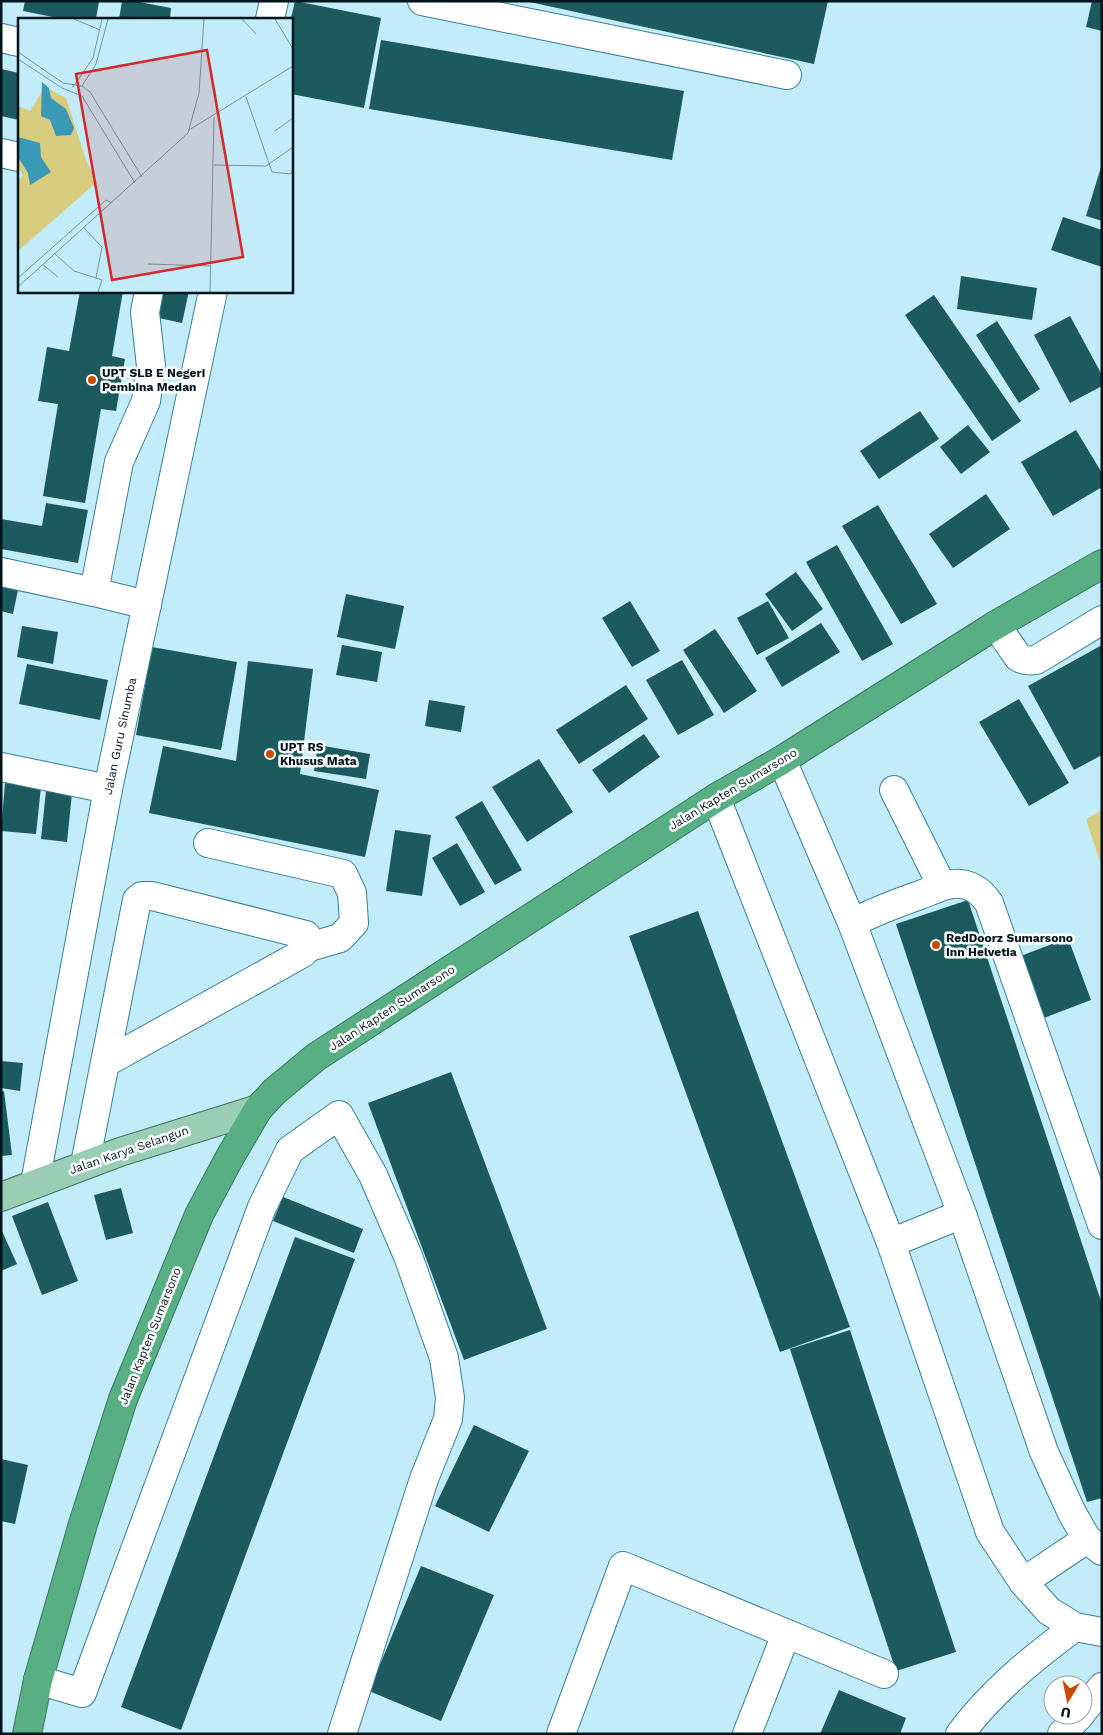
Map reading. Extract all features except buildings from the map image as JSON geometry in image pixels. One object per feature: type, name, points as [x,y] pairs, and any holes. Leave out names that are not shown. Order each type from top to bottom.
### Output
[{"type":"highway","name":"Jalan Kapten Sumarsono","points":[[27,1734],[38,1680],[83,1524],[123,1399],[199,1215],[258,1110],[275,1091],[316,1057],[716,798],[782,760],[996,625],[1102,564]]},
{"type":"main road","name":"Jalan Karya Selangun","points":[[1,1196],[85,1164],[258,1110]]},
{"type":"street","points":[[270,18],[274,1]]},
{"type":"street","points":[[422,1],[787,75]]},
{"type":"street","points":[[1,38],[18,42]]},
{"type":"street","points":[[1,153],[18,157]]},
{"type":"street","points":[[94,592],[119,462],[146,401],[151,366],[144,312],[149,292]]},
{"type":"street","name":"Jalan Guru Sinumba","points":[[35,1183],[108,789],[213,292]]},
{"type":"street","points":[[1,572],[147,605]]},
{"type":"street","points":[[996,625],[1018,657],[1022,660],[1030,661],[1036,660],[1102,620]]},
{"type":"street","points":[[782,760],[852,923],[962,1214],[1044,1452],[1072,1513],[1095,1545],[1023,1582]]},
{"type":"street","points":[[1,767],[108,789]]},
{"type":"street","points":[[894,790],[942,886]]},
{"type":"street","points":[[716,798],[891,1243],[990,1532],[1023,1582],[1048,1611],[1075,1627],[1102,1632]]},
{"type":"street","points":[[105,1063],[303,953],[309,947],[340,938],[354,923],[352,893],[343,874],[208,843]]},
{"type":"street","points":[[852,923],[876,911],[942,886],[955,883],[966,885],[984,895],[989,903],[1102,1225]]},
{"type":"street","points":[[85,1164],[137,900],[142,896],[152,896],[306,935],[309,940],[309,947]]},
{"type":"street","points":[[38,1680],[82,1693],[262,1207],[290,1150],[339,1114],[373,1175],[408,1256],[444,1358],[450,1398],[448,1419],[424,1479],[342,1734]]},
{"type":"street","points":[[891,1243],[962,1214]]},
{"type":"street","points":[[561,1734],[624,1566],[884,1674]]},
{"type":"street","points":[[960,1734],[1005,1684],[1041,1652],[1075,1627]]},
{"type":"street","points":[[747,1734],[786,1634]]},
{"type":"street","points":[[1093,1698],[1102,1687]]},
{"type":"shaded area","points":[[1102,810],[1102,868],[1086,819]]},
{"type":"place","name":"UPT SLB E Negeri Pembina Medan","points":[[92,380]]},
{"type":"place","name":"UPT RS Khusus Mata","points":[[270,754]]},
{"type":"place","name":"RedDoorz Sumarsono Inn Helvetia","points":[[936,945]]}]
